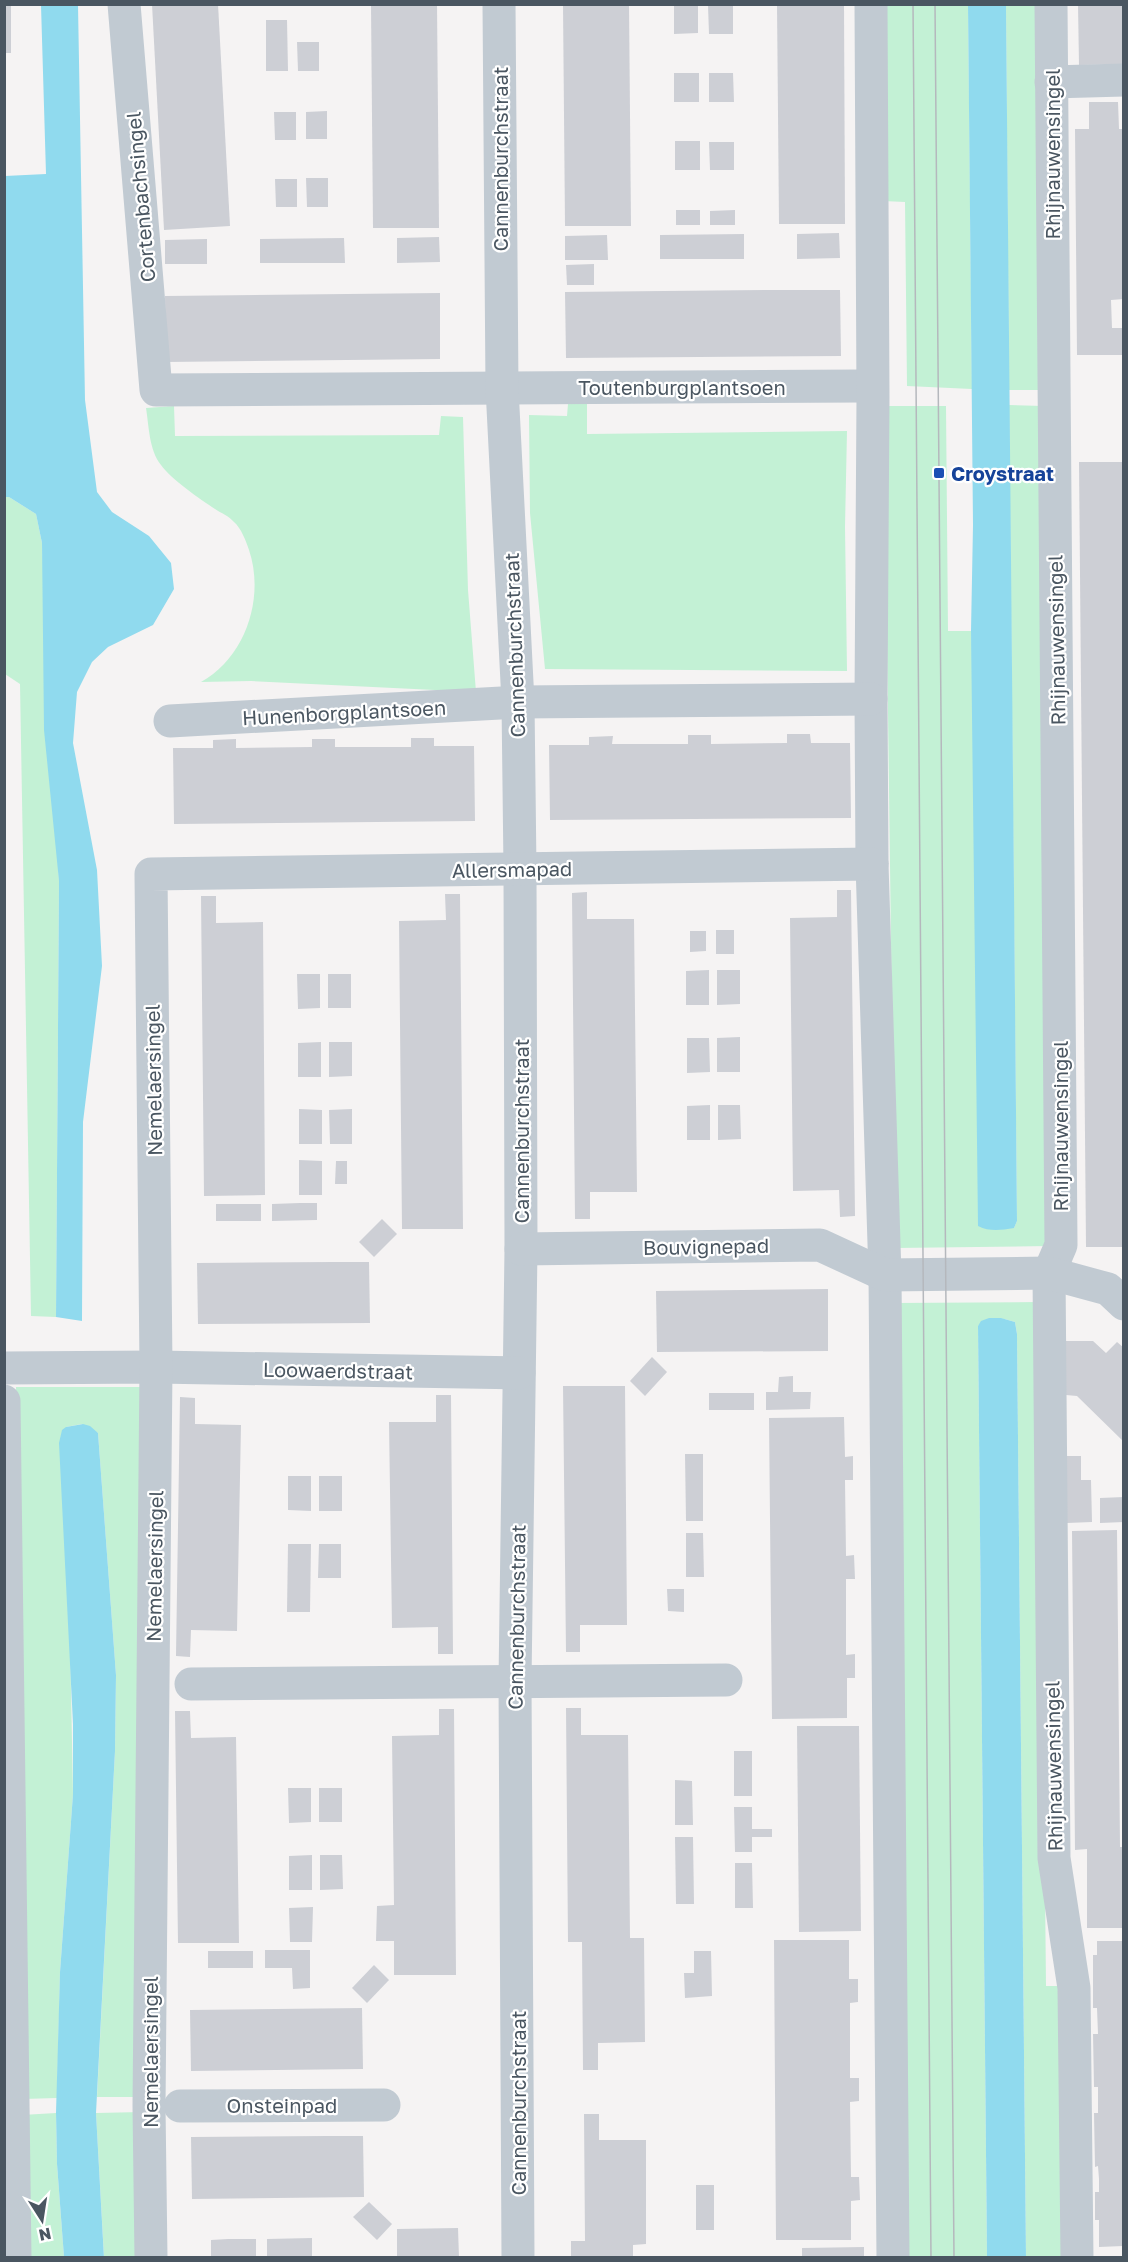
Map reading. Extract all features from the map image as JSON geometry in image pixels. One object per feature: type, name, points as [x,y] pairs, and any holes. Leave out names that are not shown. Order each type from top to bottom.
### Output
[{"type":"street","name":"Cortenbachsingel","points":[[124,4],[156,390],[502,388]]},
{"type":"street","name":"Cannenburchstraat","points":[[499,4],[502,388],[518,702],[520,869],[521,1249],[515,1681],[518,2258]]},
{"type":"street","points":[[871,4],[872,864],[885,1275],[893,2258]]},
{"type":"street","name":"Rhijnauwensingel","points":[[1051,4],[1061,1245],[1049,1274],[1054,1858],[1074,1988],[1077,2258]]},
{"type":"street","points":[[1051,82],[1124,80]]},
{"type":"street","name":"Toutenburgplantsoen","points":[[502,388],[862,386]]},
{"type":"street","points":[[518,702],[871,699]]},
{"type":"street","name":"Hunenborgplantsoen","points":[[170,721],[518,702]]},
{"type":"street","name":"Allersmapad","points":[[152,874],[872,864]]},
{"type":"street","name":"Nemelaersingel","points":[[151,2258],[149,2106],[156,1367],[152,874]]},
{"type":"street","name":"Bouvignepad","points":[[521,1249],[820,1245],[885,1275]]},
{"type":"street","points":[[885,1275],[1049,1274],[1108,1289],[1124,1304]]},
{"type":"street","name":"Loowaerdstraat","points":[[4,1368],[156,1367],[519,1373]]},
{"type":"street","points":[[4,1401],[9,2107],[15,2258]]},
{"type":"street","points":[[191,1684],[726,1680]]},
{"type":"street","name":"Onsteinpad","points":[[180,2106],[384,2104]]},
{"type":"green space","points":[[882,5],[968,5],[972,389],[907,386],[905,202],[883,201]]},
{"type":"green space","points":[[1006,5],[1041,5],[1044,390],[1009,390]]},
{"type":"green space","points":[[587,403],[587,434],[847,431],[845,527],[847,671],[545,669],[530,513],[529,415],[567,416],[568,404]]},
{"type":"green space","points":[[1009,405],[1043,406],[1049,1246],[895,1248],[884,406],[946,406],[948,631],[971,631],[1014,1228],[1017,1221]]},
{"type":"green space","points":[[174,406],[175,436],[439,435],[441,416],[463,417],[468,590],[476,692],[251,681],[201,682],[217,671],[240,642],[253,606],[255,587],[249,550],[237,525],[179,482],[157,459],[150,438],[146,408]]},
{"type":"green space","points":[[4,497],[9,497],[36,514],[42,543],[59,881],[56,1317],[31,1316],[20,684],[5,674]]},
{"type":"green space","points":[[1039,1302],[1046,1986],[1062,1986],[1064,2257],[1026,2257],[1017,1334],[1015,1322],[995,1318],[978,1326],[987,2257],[901,2257],[894,1303]]},
{"type":"green space","points":[[16,1387],[143,1387],[142,2097],[97,2097],[115,1751],[116,1675],[98,1433],[82,1424],[66,1427],[73,1794],[60,1972],[57,2098],[23,2099]]},
{"type":"green space","points":[[142,2112],[143,2257],[104,2257],[96,2113]]},
{"type":"green space","points":[[56,2113],[57,2164],[64,2257],[25,2257],[22,2115]]},
{"type":"water","points":[[41,5],[78,5],[85,400],[97,492],[112,512],[149,536],[171,563],[174,589],[153,625],[108,647],[92,662],[77,692],[73,743],[97,870],[102,966],[83,1122],[82,1321],[56,1317],[59,881],[44,730],[42,543],[36,514],[9,497],[4,497],[5,176],[46,174]]},
{"type":"water","points":[[968,5],[1006,5],[1017,1221],[1014,1228],[996,1230],[978,1226],[971,631],[973,525]]},
{"type":"water","points":[[1001,1318],[1015,1322],[1017,1334],[1026,2258],[987,2257],[978,1326],[981,1321]]},
{"type":"water","points":[[83,1424],[90,1426],[98,1433],[116,1675],[115,1751],[96,2113],[104,2258],[64,2257],[57,2164],[60,1972],[73,1794],[73,1724],[59,1443],[62,1430]]},
{"type":"building","points":[[4,4],[11,4],[11,53],[4,53]]},
{"type":"building","points":[[152,4],[218,4],[230,226],[164,230]]},
{"type":"building","points":[[371,4],[437,4],[439,228],[373,228]]},
{"type":"building","points":[[563,4],[629,4],[631,226],[565,226]]},
{"type":"building","points":[[777,4],[844,4],[845,224],[779,224]]},
{"type":"building","points":[[1078,4],[1124,4],[1124,64],[1079,65]]},
{"type":"building","points":[[674,5],[698,5],[698,33],[674,34]]},
{"type":"building","points":[[708,5],[733,5],[733,34],[709,34]]},
{"type":"building","points":[[266,20],[287,20],[288,71],[266,71]]},
{"type":"building","points":[[297,42],[319,42],[319,71],[298,71]]},
{"type":"building","points":[[674,73],[699,73],[699,102],[674,102]]},
{"type":"building","points":[[709,73],[733,73],[734,102],[709,102]]},
{"type":"building","points":[[1089,102],[1118,102],[1119,129],[1124,129],[1124,299],[1111,300],[1112,328],[1124,328],[1124,355],[1077,355],[1075,129],[1089,129]]},
{"type":"building","points":[[327,111],[327,139],[306,139],[306,112]]},
{"type":"building","points":[[274,112],[296,112],[296,140],[275,140]]},
{"type":"building","points":[[675,141],[700,141],[700,170],[675,170]]},
{"type":"building","points":[[709,142],[734,142],[734,170],[710,170]]},
{"type":"building","points":[[306,178],[328,178],[328,207],[307,207]]},
{"type":"building","points":[[275,179],[297,179],[297,207],[276,207]]},
{"type":"building","points":[[676,210],[700,210],[700,225],[676,225]]},
{"type":"building","points":[[735,210],[735,225],[710,225],[710,211]]},
{"type":"building","points":[[839,233],[840,258],[797,259],[797,234]]},
{"type":"building","points":[[744,234],[744,259],[660,259],[660,235]]},
{"type":"building","points":[[607,235],[608,260],[565,260],[565,236]]},
{"type":"building","points":[[439,237],[440,262],[397,263],[397,238]]},
{"type":"building","points":[[344,238],[345,263],[260,263],[260,239]]},
{"type":"building","points":[[207,239],[207,264],[165,264],[165,240]]},
{"type":"building","points":[[594,264],[594,285],[567,285],[566,265]]},
{"type":"building","points":[[840,290],[841,356],[566,358],[565,292]]},
{"type":"building","points":[[440,293],[440,359],[166,362],[165,296]]},
{"type":"building","points":[[1079,462],[1124,462],[1124,1247],[1086,1247]]},
{"type":"building","points":[[787,734],[810,734],[811,743],[850,743],[851,818],[550,820],[549,745],[589,745],[589,737],[613,736],[612,744],[688,744],[688,735],[711,735],[711,744],[787,743]]},
{"type":"building","points":[[411,738],[434,738],[434,746],[474,746],[475,821],[174,824],[173,748],[213,748],[213,740],[236,739],[236,748],[312,747],[312,739],[335,739],[335,747],[411,747]]},
{"type":"building","points":[[837,890],[851,890],[855,1216],[840,1217],[839,1190],[793,1191],[790,918],[837,917]]},
{"type":"building","points":[[587,892],[587,919],[634,919],[637,1192],[590,1192],[590,1219],[575,1219],[572,893]]},
{"type":"building","points":[[445,894],[460,894],[463,1229],[402,1229],[399,921],[446,920]]},
{"type":"building","points":[[201,896],[216,896],[216,923],[263,922],[265,1195],[204,1196]]},
{"type":"building","points":[[716,930],[734,930],[734,954],[716,954]]},
{"type":"building","points":[[690,931],[706,931],[706,951],[690,952]]},
{"type":"building","points":[[709,970],[709,1005],[686,1005],[686,971]]},
{"type":"building","points":[[717,970],[740,970],[740,1004],[717,1005]]},
{"type":"building","points":[[297,974],[320,974],[320,1008],[298,1009]]},
{"type":"building","points":[[328,974],[351,974],[351,1008],[328,1008]]},
{"type":"building","points":[[740,1037],[740,1072],[717,1072],[717,1038]]},
{"type":"building","points":[[687,1038],[709,1038],[710,1072],[687,1073]]},
{"type":"building","points":[[321,1042],[321,1077],[298,1077],[298,1043]]},
{"type":"building","points":[[329,1042],[352,1042],[352,1076],[329,1077]]},
{"type":"building","points":[[710,1105],[710,1140],[687,1140],[687,1106]]},
{"type":"building","points":[[718,1105],[740,1105],[741,1139],[718,1140]]},
{"type":"building","points":[[299,1109],[322,1110],[322,1144],[299,1144]]},
{"type":"building","points":[[352,1109],[352,1144],[330,1144],[329,1110]]},
{"type":"building","points":[[299,1160],[322,1161],[322,1195],[299,1195]]},
{"type":"building","points":[[336,1161],[347,1161],[347,1184],[335,1184]]},
{"type":"building","points":[[317,1203],[317,1220],[272,1221],[272,1204]]},
{"type":"building","points":[[216,1204],[261,1204],[261,1221],[216,1221]]},
{"type":"building","points":[[382,1219],[397,1234],[374,1257],[359,1242]]},
{"type":"building","points":[[369,1262],[370,1323],[198,1324],[197,1263]]},
{"type":"building","points":[[828,1289],[828,1351],[657,1352],[656,1291]]},
{"type":"building","points":[[1065,1341],[1093,1341],[1106,1353],[1117,1342],[1124,1348],[1124,1442],[1077,1396],[1066,1395]]},
{"type":"building","points":[[652,1357],[667,1372],[645,1396],[630,1381]]},
{"type":"building","points":[[793,1376],[793,1392],[811,1392],[810,1409],[766,1410],[766,1392],[778,1392],[779,1377]]},
{"type":"building","points":[[563,1386],[625,1386],[627,1625],[580,1625],[580,1652],[566,1652]]},
{"type":"building","points":[[709,1393],[754,1393],[754,1410],[709,1410]]},
{"type":"building","points":[[436,1395],[451,1395],[453,1654],[438,1654],[438,1627],[392,1628],[389,1422],[436,1422]]},
{"type":"building","points":[[180,1397],[195,1398],[195,1424],[241,1425],[237,1631],[191,1630],[190,1657],[176,1656]]},
{"type":"building","points":[[844,1417],[845,1457],[853,1456],[853,1480],[845,1480],[846,1556],[854,1555],[855,1579],[846,1579],[846,1655],[855,1654],[855,1678],[847,1678],[847,1718],[772,1719],[769,1418]]},
{"type":"building","points":[[685,1454],[703,1454],[703,1521],[686,1521]]},
{"type":"building","points":[[1066,1456],[1081,1456],[1081,1480],[1091,1480],[1092,1522],[1067,1523]]},
{"type":"building","points":[[288,1476],[311,1476],[311,1511],[288,1510]]},
{"type":"building","points":[[319,1476],[342,1476],[342,1511],[319,1511]]},
{"type":"building","points":[[1124,1497],[1124,1522],[1100,1523],[1100,1498]]},
{"type":"building","points":[[1117,1530],[1120,1847],[1124,1847],[1124,1928],[1087,1928],[1087,1849],[1075,1850],[1072,1531]]},
{"type":"building","points":[[686,1533],[703,1533],[704,1577],[686,1577]]},
{"type":"building","points":[[288,1544],[311,1544],[310,1612],[287,1612]]},
{"type":"building","points":[[319,1544],[341,1544],[341,1578],[318,1578]]},
{"type":"building","points":[[667,1589],[684,1589],[684,1612],[668,1611]]},
{"type":"building","points":[[566,1708],[581,1708],[581,1735],[628,1735],[630,1938],[644,1938],[645,2042],[598,2043],[598,2070],[583,2070],[582,1942],[568,1942]]},
{"type":"building","points":[[439,1709],[454,1709],[456,1975],[394,1975],[394,1941],[376,1941],[377,1906],[394,1905],[392,1736],[439,1735]]},
{"type":"building","points":[[175,1711],[190,1711],[191,1738],[236,1737],[239,1943],[178,1943]]},
{"type":"building","points":[[797,1726],[859,1726],[861,1931],[799,1932]]},
{"type":"building","points":[[734,1751],[752,1751],[752,1796],[734,1796]]},
{"type":"building","points":[[675,1780],[692,1781],[693,1825],[675,1825]]},
{"type":"building","points":[[288,1788],[311,1788],[311,1822],[289,1823]]},
{"type":"building","points":[[319,1788],[342,1788],[342,1822],[319,1822]]},
{"type":"building","points":[[734,1807],[752,1807],[752,1829],[772,1829],[772,1837],[752,1837],[752,1852],[735,1852]]},
{"type":"building","points":[[675,1837],[693,1837],[694,1904],[676,1904]]},
{"type":"building","points":[[312,1855],[312,1890],[289,1890],[289,1856]]},
{"type":"building","points":[[320,1855],[342,1855],[343,1889],[320,1890]]},
{"type":"building","points":[[735,1863],[752,1863],[753,1908],[735,1908]]},
{"type":"building","points":[[313,1907],[312,1942],[290,1942],[289,1908]]},
{"type":"building","points":[[774,1940],[849,1940],[849,1979],[858,1979],[858,2002],[850,2003],[850,2078],[859,2078],[859,2101],[850,2102],[851,2177],[859,2177],[860,2200],[851,2201],[851,2240],[776,2240]]},
{"type":"building","points":[[1097,1941],[1124,1941],[1123,2246],[1099,2247],[1099,2220],[1095,2220],[1095,2192],[1099,2192],[1099,2179],[1098,2166],[1095,2167],[1094,2113],[1098,2113],[1098,2087],[1094,2087],[1093,2034],[1098,2034],[1097,2008],[1093,2008],[1093,1955],[1097,1955]]},
{"type":"building","points":[[265,1950],[310,1950],[310,1988],[293,1989],[292,1968],[265,1968]]},
{"type":"building","points":[[208,1951],[253,1951],[253,1968],[208,1968]]},
{"type":"building","points":[[694,1951],[711,1951],[712,1996],[685,1998],[684,1973],[694,1973]]},
{"type":"building","points":[[374,1965],[389,1980],[367,2003],[352,1988]]},
{"type":"building","points":[[362,2008],[363,2069],[191,2071],[190,2010]]},
{"type":"building","points":[[584,2114],[599,2114],[599,2140],[646,2140],[646,2244],[633,2245],[633,2258],[571,2258],[571,2241],[585,2241]]},
{"type":"building","points":[[363,2136],[364,2197],[192,2199],[191,2137]]},
{"type":"building","points":[[696,2185],[714,2185],[714,2230],[696,2230]]},
{"type":"building","points":[[369,2202],[392,2224],[377,2240],[353,2217]]},
{"type":"building","points":[[458,2228],[459,2258],[397,2258],[397,2229]]},
{"type":"building","points":[[312,2238],[312,2256],[267,2256],[267,2239]]},
{"type":"building","points":[[256,2239],[256,2256],[211,2257],[211,2240]]},
{"type":"building","points":[[864,2247],[864,2258],[802,2258],[802,2248]]},
{"type":"tram line","points":[[913,4],[931,2258]]},
{"type":"tram line","points":[[935,4],[954,2258]]},
{"type":"place","name":"Croystraat","points":[[939,473]]}]
